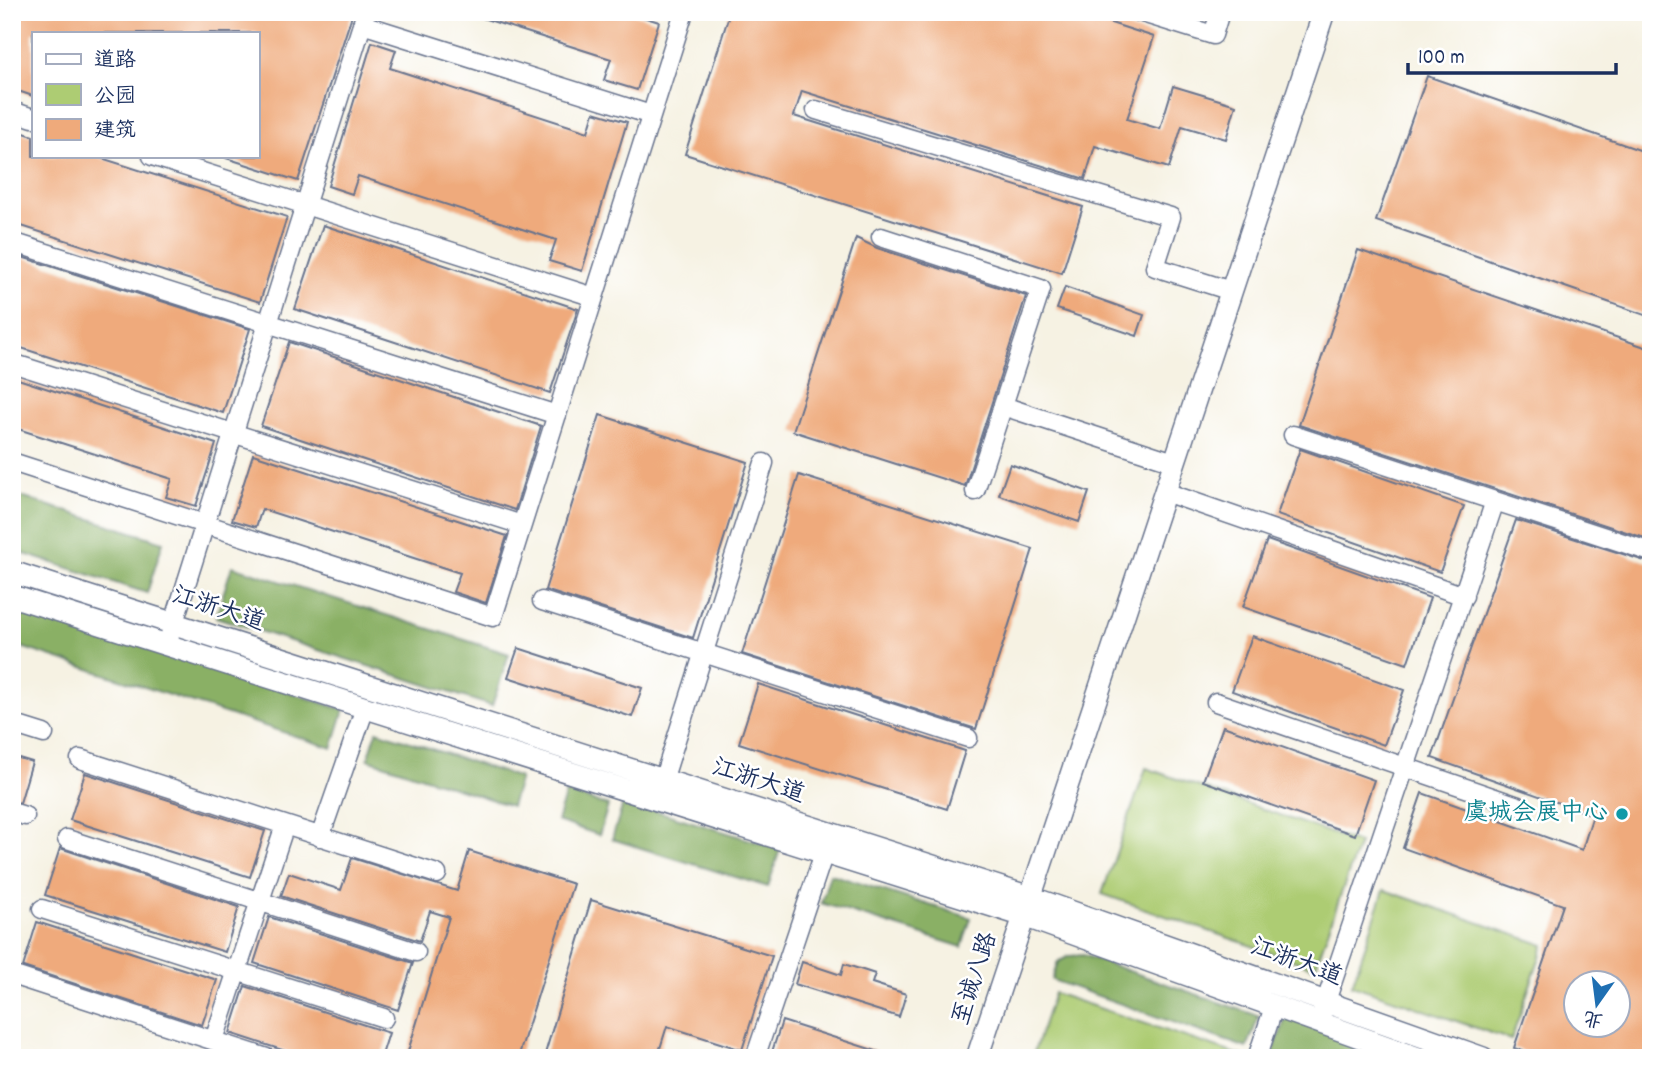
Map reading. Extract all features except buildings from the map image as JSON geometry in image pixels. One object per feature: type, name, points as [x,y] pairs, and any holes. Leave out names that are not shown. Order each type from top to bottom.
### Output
[{"type":"main road","name":"至诚八路","points":[[977,1058],[1231,291],[1318,14]]},
{"type":"main road","name":"江浙大道","points":[[12,572],[664,780],[1027,906],[1326,1002],[1483,1058]]},
{"type":"main road","name":"江浙大道","points":[[12,596],[824,853],[1027,906],[1274,1007],[1418,1058]]},
{"type":"lane","points":[[12,462],[493,617],[684,12]]},
{"type":"lane","points":[[1139,12],[1213,36],[1220,12]]},
{"type":"lane","points":[[167,645],[364,18],[651,115]]},
{"type":"lane","points":[[816,110],[1171,217],[1155,267],[1231,291]]},
{"type":"lane","points":[[12,111],[32,118]]},
{"type":"lane","points":[[158,158],[594,297]]},
{"type":"lane","points":[[881,237],[1041,289],[975,491]]},
{"type":"lane","points":[[12,242],[557,415]]},
{"type":"lane","points":[[12,363],[522,525]]},
{"type":"lane","points":[[1003,407],[1174,462]]},
{"type":"lane","points":[[1293,435],[1651,552]]},
{"type":"lane","points":[[657,800],[764,463]]},
{"type":"lane","points":[[1165,492],[1464,596]]},
{"type":"lane","points":[[1319,1023],[1495,501]]},
{"type":"lane","points":[[541,601],[968,738]]},
{"type":"lane","points":[[1216,702],[1521,807]]},
{"type":"lane","points":[[320,837],[365,708]]},
{"type":"lane","points":[[12,724],[44,734]]},
{"type":"lane","points":[[80,759],[437,874]]},
{"type":"lane","points":[[214,1041],[285,825]]},
{"type":"lane","points":[[67,839],[416,952]]},
{"type":"lane","points":[[755,1058],[824,853]]},
{"type":"lane","points":[[42,909],[384,1018]]},
{"type":"lane","points":[[18,977],[267,1058]]},
{"type":"lane","points":[[1257,1058],[1274,1007]]},
{"type":"green space","points":[[12,494],[163,542],[147,593],[12,550]]},
{"type":"green space","points":[[232,566],[509,654],[492,706],[216,617]]},
{"type":"green space","points":[[12,602],[344,710],[332,748],[12,644]]},
{"type":"green space","points":[[377,731],[520,778],[511,806],[368,759]]},
{"type":"green space","points":[[1146,768],[1359,843],[1315,968],[1102,894]]},
{"type":"green space","points":[[566,792],[608,806],[599,835],[557,821]]},
{"type":"green space","points":[[624,801],[780,849],[768,887],[612,839]]},
{"type":"green space","points":[[830,874],[971,918],[962,947],[821,903]]},
{"type":"green space","points":[[1384,890],[1544,945],[1511,1040],[1352,985]]},
{"type":"green space","points":[[1083,955],[1259,1016],[1247,1048],[1052,980],[1058,962],[1069,956]]},
{"type":"green space","points":[[1054,993],[1242,1056],[1032,1058]]},
{"type":"green space","points":[[1286,1017],[1399,1058],[1279,1058],[1272,1055]]},
{"type":"place","name":"虞城会展中心","points":[[1622,814]]}]
